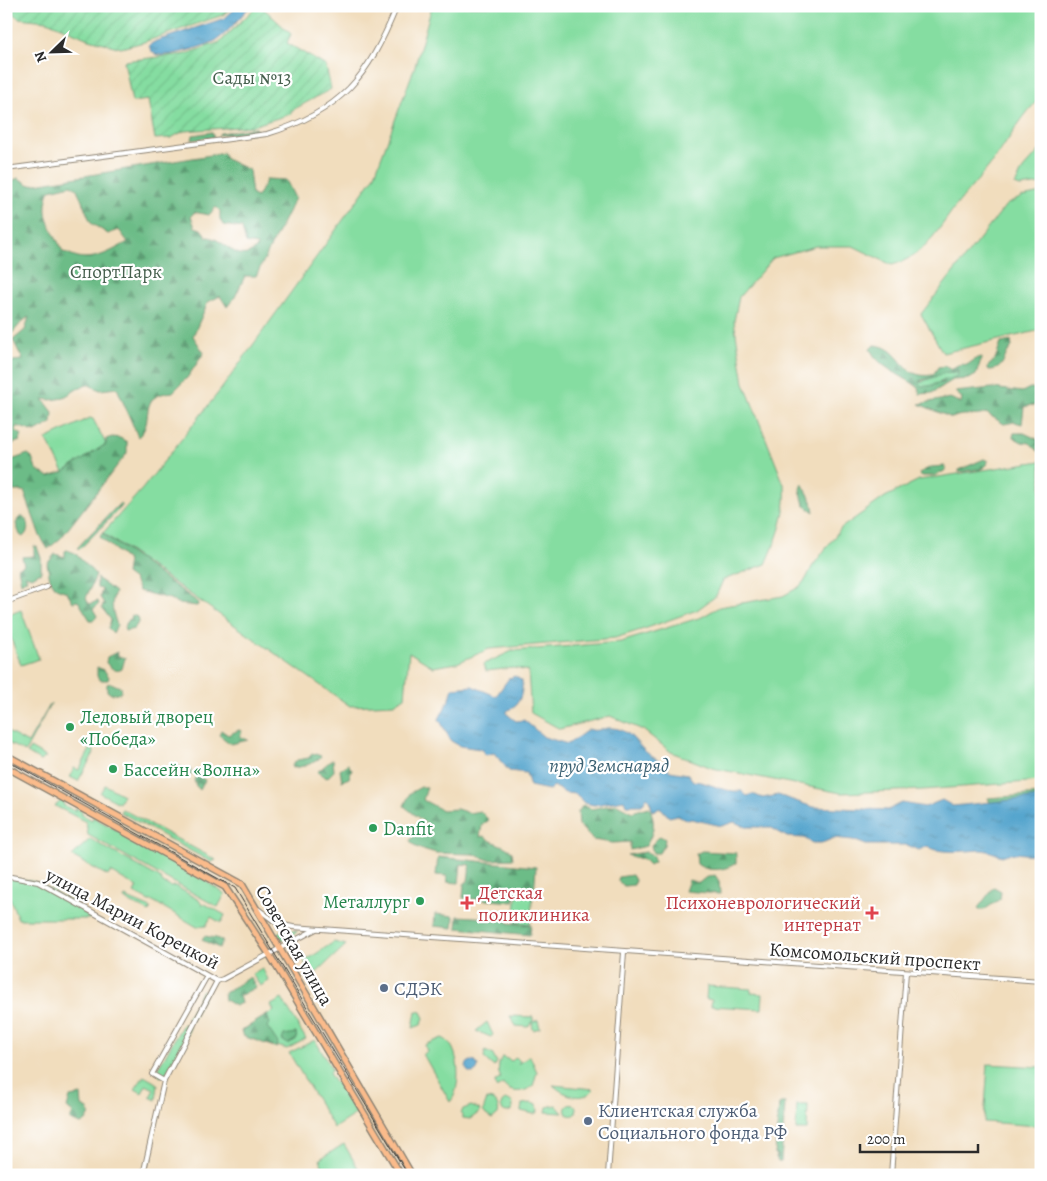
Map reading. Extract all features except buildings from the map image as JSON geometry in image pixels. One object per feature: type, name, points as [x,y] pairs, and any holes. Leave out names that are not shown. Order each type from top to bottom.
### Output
[{"type":"main road","name":"Советская улица","points":[[6,755],[236,879],[246,888],[412,1175]]},
{"type":"main road","name":"Советская улица","points":[[6,767],[225,887],[269,954],[401,1175]]},
{"type":"street","points":[[6,169],[267,134],[283,129],[331,106],[350,89],[377,50],[397,6]]},
{"type":"street","points":[[6,602],[47,587]]},
{"type":"street","name":"улица Марии Корецкой","points":[[6,876],[38,882],[216,981],[223,980],[279,948]]},
{"type":"street","name":"Комсомольский проспект","points":[[258,909],[278,924],[318,929],[1041,981]]},
{"type":"street","points":[[279,948],[318,929]]},
{"type":"street","points":[[608,1175],[624,952]]},
{"type":"street","points":[[892,1175],[906,972]]},
{"type":"street","points":[[164,1081],[152,1074],[207,976]]},
{"type":"street","points":[[143,1175],[164,1081],[216,981]]},
{"type":"green space","points":[[7,6],[233,6],[223,15],[121,48],[86,38],[47,21],[18,18]]},
{"type":"green space","name":"Сады №13","points":[[257,6],[261,6],[291,34],[287,43],[326,66],[331,89],[291,111],[291,114],[252,126],[184,131],[171,138],[155,139],[148,100],[132,102],[124,61],[186,54],[220,42]]},
{"type":"green space","points":[[432,6],[1041,6],[1041,97],[1023,118],[992,163],[935,234],[912,256],[892,265],[853,246],[816,246],[773,258],[739,297],[734,321],[744,383],[785,487],[783,517],[766,564],[723,580],[716,596],[697,610],[615,638],[489,649],[457,663],[433,667],[409,652],[405,697],[394,704],[350,706],[103,533],[143,488],[222,388],[374,177],[415,66]]},
{"type":"green space","points":[[255,128],[257,131],[252,133],[218,135],[220,133]]},
{"type":"green space","points":[[212,132],[214,137],[192,140],[193,135]]},
{"type":"green space","points":[[1041,149],[1041,184],[1020,187],[1015,185],[1023,169]]},
{"type":"green space","name":"СпортПарк","points":[[223,153],[226,159],[249,170],[252,195],[257,197],[267,179],[286,180],[295,198],[256,276],[245,276],[235,297],[227,307],[220,296],[208,302],[193,336],[204,353],[187,378],[173,392],[161,394],[154,398],[148,410],[146,424],[138,437],[117,388],[100,390],[87,384],[62,398],[43,399],[53,412],[52,423],[35,432],[17,426],[15,430],[22,435],[20,441],[6,446],[6,369],[13,361],[23,360],[13,340],[25,330],[29,317],[6,338],[6,184],[18,178],[30,185]],"holes":[[[71,185],[77,189],[91,223],[108,234],[119,230],[128,242],[98,256],[85,258],[63,252],[48,221],[46,207],[50,190]],[[216,207],[220,211],[220,219],[223,225],[242,228],[246,243],[257,245],[256,249],[249,253],[237,253],[214,238],[207,237],[201,229],[195,227],[191,217],[194,212],[209,215]]]},
{"type":"green space","points":[[1041,193],[1041,330],[943,353],[921,314],[1006,205],[1022,197]]},
{"type":"green space","points":[[1011,341],[1012,347],[1001,365],[998,368],[989,370],[987,367],[995,360],[1001,343]]},
{"type":"green space","points":[[874,345],[884,347],[891,351],[913,373],[922,375],[933,375],[938,367],[945,366],[951,370],[958,365],[967,365],[982,357],[976,375],[969,379],[953,380],[932,393],[920,394],[918,387],[885,366],[874,356],[870,349]],"holes":[[[949,372],[958,372],[943,382],[929,386],[919,381]]]},
{"type":"green space","points":[[958,372],[957,376],[929,386],[921,386],[919,383],[944,373]]},
{"type":"green space","points":[[992,388],[1022,392],[1030,388],[1041,389],[1041,407],[1031,405],[1024,407],[1022,424],[1015,422],[1004,424],[986,413],[982,415],[962,415],[952,418],[919,404],[950,398],[961,403],[962,398],[955,392]]},
{"type":"green space","points":[[90,418],[93,419],[106,444],[64,472],[46,439]]},
{"type":"green space","points":[[1014,433],[1024,433],[1039,440],[1041,454],[1030,443],[1022,442],[1013,437]]},
{"type":"green space","points":[[112,437],[120,438],[127,442],[127,453],[61,538],[48,549],[40,536],[24,491],[11,491],[14,487],[9,477],[6,476],[6,462],[28,454],[32,457],[36,469],[49,477],[64,472],[106,444],[106,439]]},
{"type":"green space","points":[[984,459],[988,461],[987,465],[981,469],[959,472],[959,470]]},
{"type":"green space","points":[[1041,461],[1041,781],[922,790],[841,793],[712,768],[671,752],[643,730],[610,716],[560,729],[531,713],[528,671],[513,668],[486,671],[484,664],[512,651],[621,642],[702,617],[719,607],[783,596],[799,587],[806,579],[812,567],[841,528],[885,497],[919,480]]},
{"type":"green space","points":[[945,466],[946,470],[935,476],[920,476],[919,473],[931,467]]},
{"type":"green space","points":[[802,483],[812,501],[814,512],[804,505],[800,489]]},
{"type":"green space","points":[[120,503],[123,505],[80,549],[77,548]]},
{"type":"green space","points":[[23,516],[28,526],[27,532],[23,537],[20,535],[16,524],[18,519]]},
{"type":"green space","points":[[102,533],[199,603],[197,606],[179,604],[170,599],[139,591],[134,580],[126,574],[128,561],[100,537]]},
{"type":"green space","points":[[34,546],[37,547],[41,558],[41,572],[32,577],[25,575],[27,579],[21,583],[18,568],[24,565],[22,557],[34,556]]},
{"type":"green space","points":[[65,551],[75,553],[96,575],[86,598],[89,604],[98,601],[99,604],[93,609],[97,616],[94,620],[90,620],[78,601],[73,602],[67,592],[56,588],[50,579],[47,564],[55,554],[65,557]]},
{"type":"green space","points":[[97,578],[115,592],[113,608],[117,625],[113,633],[108,628],[111,620],[102,608],[103,604],[105,605],[100,597],[102,589],[97,588]]},
{"type":"green space","points":[[21,610],[39,659],[21,665],[6,625],[6,616]]},
{"type":"green space","points":[[132,615],[138,617],[139,621],[134,629],[125,631],[124,627]]},
{"type":"green space","points":[[117,652],[118,656],[125,658],[122,669],[116,670],[106,663],[107,657]]},
{"type":"green space","points":[[97,667],[104,670],[109,677],[108,680],[100,680],[97,676]]},
{"type":"green space","points":[[111,683],[122,688],[120,693],[111,694],[107,691],[107,684]]},
{"type":"green space","points":[[51,703],[25,752],[6,742],[6,731],[28,743]]},
{"type":"green space","points":[[221,730],[228,735],[239,730],[242,731],[240,737],[248,740],[231,744],[219,735]]},
{"type":"green space","points":[[92,746],[94,753],[78,781],[70,777],[74,768],[79,770]]},
{"type":"green space","points":[[30,748],[46,757],[40,761],[27,753]]},
{"type":"green space","points":[[312,753],[321,756],[313,763],[293,768],[292,765],[297,760],[309,758]]},
{"type":"green space","points":[[333,759],[334,771],[327,778],[317,772]]},
{"type":"green space","points":[[348,764],[352,770],[349,778],[342,781],[340,770]]},
{"type":"green space","points":[[179,766],[191,770],[192,775],[184,777],[178,770]]},
{"type":"green space","points":[[197,775],[205,780],[200,790],[194,780]]},
{"type":"green space","points":[[105,785],[123,795],[119,803],[100,793]]},
{"type":"green space","points":[[421,787],[427,787],[423,800],[442,810],[457,809],[469,813],[480,811],[489,820],[482,825],[480,837],[484,836],[509,849],[512,852],[513,859],[489,860],[473,854],[436,853],[416,847],[410,841],[415,834],[428,833],[430,827],[404,806],[410,793]]},
{"type":"green space","points":[[1041,794],[1041,797],[990,803],[988,798]]},
{"type":"green space","points":[[62,800],[64,802],[63,805],[75,811],[76,808],[83,812],[81,814],[92,820],[93,817],[208,880],[207,882],[225,894],[218,907],[88,835],[86,822],[55,806]]},
{"type":"green space","points":[[617,804],[632,812],[649,807],[653,817],[653,826],[646,846],[630,850],[630,842],[612,843],[593,840],[579,825],[578,812],[583,805],[591,809]]},
{"type":"green space","points":[[122,809],[216,860],[211,862],[120,812]]},
{"type":"green space","points":[[660,836],[665,839],[664,845],[659,853],[653,853],[651,845]]},
{"type":"green space","points":[[90,839],[160,878],[163,883],[171,887],[175,886],[199,900],[202,905],[205,904],[225,915],[221,923],[211,917],[206,926],[197,927],[153,901],[149,901],[134,893],[137,887],[111,872],[108,876],[72,856]]},
{"type":"green space","points":[[702,851],[736,853],[736,863],[721,869],[701,867],[697,864],[696,854]]},
{"type":"green space","points":[[646,852],[653,856],[654,862],[649,865],[644,860],[627,855]]},
{"type":"green space","points":[[438,857],[536,867],[534,894],[515,892],[514,902],[463,898],[464,884],[468,881],[470,865],[461,864],[459,883],[447,882],[447,876],[436,875]]},
{"type":"green space","points":[[632,875],[635,880],[634,885],[624,886],[618,881],[619,877]]},
{"type":"green space","points":[[715,875],[719,881],[720,894],[685,891],[689,880],[699,883],[705,878]]},
{"type":"green space","points":[[7,877],[37,882],[83,908],[81,911],[91,917],[89,919],[18,919],[6,888]]},
{"type":"green space","points":[[994,887],[1001,891],[1000,899],[984,910],[979,910],[978,908]]},
{"type":"green space","points":[[517,893],[533,895],[530,924],[514,922]]},
{"type":"green space","points":[[125,897],[151,908],[149,912],[124,899]]},
{"type":"green space","points":[[435,914],[454,916],[453,928],[434,926]]},
{"type":"green space","points":[[458,916],[507,919],[508,923],[531,925],[530,935],[457,928]]},
{"type":"green space","points":[[282,930],[297,932],[282,940],[278,934]]},
{"type":"green space","points":[[204,936],[223,941],[219,948],[202,940]]},
{"type":"green space","points":[[334,942],[346,945],[313,976],[305,961]]},
{"type":"green space","points":[[262,968],[269,981],[260,986],[252,974]]},
{"type":"green space","points":[[251,978],[256,987],[239,996],[241,1003],[235,1006],[225,1000],[224,993]]},
{"type":"green space","points":[[707,986],[751,989],[751,993],[763,994],[762,1009],[711,1006],[712,1000],[706,999]]},
{"type":"green space","points":[[202,990],[206,992],[191,1021],[187,1019]]},
{"type":"green space","points":[[282,999],[306,1039],[287,1049],[243,1036],[241,1031],[274,1011],[271,1005]]},
{"type":"green space","points":[[416,1011],[421,1012],[424,1018],[421,1025],[413,1028]]},
{"type":"green space","points":[[267,1015],[270,1024],[267,1027],[278,1043],[277,1048],[243,1036],[241,1031]]},
{"type":"green space","points":[[510,1016],[533,1017],[533,1022],[538,1020],[540,1028],[533,1030],[532,1022],[528,1027],[516,1026]]},
{"type":"green space","points":[[487,1022],[493,1035],[491,1037],[476,1031]]},
{"type":"green space","points":[[183,1024],[189,1026],[189,1030],[165,1075],[160,1077],[157,1070]]},
{"type":"green space","points":[[296,1033],[297,1039],[288,1044],[282,1040],[284,1035]]},
{"type":"green space","points":[[442,1038],[453,1049],[458,1068],[456,1088],[450,1102],[423,1054],[427,1052],[425,1045]]},
{"type":"green space","points":[[315,1040],[332,1069],[329,1073],[335,1083],[340,1082],[357,1113],[334,1128],[289,1053]]},
{"type":"green space","points":[[485,1051],[492,1054],[497,1062],[494,1067],[484,1058]]},
{"type":"green space","points":[[530,1056],[537,1072],[533,1086],[517,1091],[509,1090],[503,1084],[496,1088],[495,1082],[501,1078],[498,1068],[502,1057],[512,1061],[516,1057],[520,1061],[518,1064]]},
{"type":"green space","points":[[988,1064],[1041,1067],[1038,1126],[984,1122]]},
{"type":"green space","points":[[144,1076],[158,1084],[156,1100],[150,1097],[154,1089],[146,1085],[142,1093],[135,1089]]},
{"type":"green space","points":[[553,1085],[594,1089],[590,1093],[579,1097],[562,1092]]},
{"type":"green space","points":[[81,1095],[82,1106],[88,1109],[90,1114],[86,1121],[81,1124],[70,1120],[73,1113],[67,1108],[70,1097]]},
{"type":"green space","points":[[487,1099],[495,1102],[498,1106],[498,1114],[492,1119],[483,1111]]},
{"type":"green space","points":[[505,1100],[509,1100],[513,1106],[509,1112],[505,1112],[501,1108],[501,1104]]},
{"type":"green space","points":[[531,1103],[537,1105],[538,1112],[534,1114],[521,1111],[522,1104]]},
{"type":"green space","points":[[785,1103],[781,1162],[778,1162],[775,1154],[779,1104]]},
{"type":"green space","points":[[571,1104],[577,1110],[571,1116],[565,1110]]},
{"type":"green space","points":[[556,1105],[563,1113],[546,1112],[547,1107]]},
{"type":"green space","points":[[797,1105],[808,1105],[807,1130],[796,1130]]},
{"type":"green space","points":[[471,1106],[479,1109],[480,1112],[470,1119],[463,1118],[461,1114],[463,1109]]},
{"type":"green space","points":[[344,1144],[362,1175],[325,1175],[320,1159]]},
{"type":"water","points":[[238,6],[251,6],[215,41],[194,49],[167,55],[155,54],[150,49],[149,45],[156,41],[225,18]]},
{"type":"water","name":"пруд Земснаряд","points":[[515,676],[522,681],[521,695],[515,706],[507,711],[507,714],[516,721],[524,720],[544,737],[568,744],[589,729],[609,728],[622,730],[670,771],[688,774],[693,781],[722,789],[742,791],[747,796],[752,794],[763,798],[778,795],[813,807],[888,810],[902,803],[925,807],[942,800],[953,806],[1041,797],[1041,853],[1031,855],[1012,853],[1002,856],[983,850],[944,851],[932,849],[928,846],[919,850],[907,845],[866,845],[853,840],[834,838],[822,843],[812,843],[804,838],[787,837],[770,827],[747,827],[734,822],[722,826],[691,819],[687,820],[678,815],[669,817],[661,808],[652,811],[650,800],[647,797],[642,805],[626,805],[624,800],[594,805],[584,803],[576,794],[565,793],[554,786],[549,790],[530,786],[526,773],[509,771],[494,753],[486,755],[480,749],[460,746],[451,741],[439,719],[453,688],[472,686],[496,696],[509,678]]},
{"type":"water","points":[[470,1061],[474,1061],[478,1067],[474,1073],[470,1073],[466,1069],[466,1065]]},
{"type":"tram line","points":[[6,760],[235,888],[408,1175]]},
{"type":"place","name":"Ледовый дворец «Победа»","points":[[70,727]]},
{"type":"place","name":"Бассейн «Волна»","points":[[113,769]]},
{"type":"place","name":"Danfit","points":[[373,828]]},
{"type":"place","name":"Металлург","points":[[420,901]]},
{"type":"place","name":"Детская поликлиника","points":[[467,903]]},
{"type":"place","name":"Психоневрологический интернат","points":[[872,913]]},
{"type":"place","name":"СДЭК","points":[[384,988]]},
{"type":"place","name":"Клиентская служба Социального фонда РФ","points":[[588,1121]]}]
